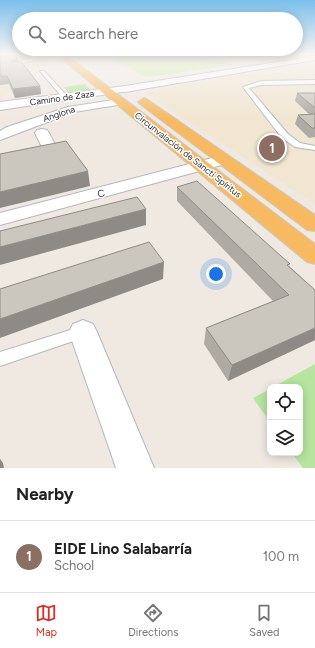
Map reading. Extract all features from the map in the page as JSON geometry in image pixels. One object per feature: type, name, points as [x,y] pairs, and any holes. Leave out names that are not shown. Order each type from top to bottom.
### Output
[{"type":"highway","name":"Circunvalación de Sancti Spíritus","points":[[88,76],[108,91],[123,95],[224,160],[315,225]]},
{"type":"highway","name":"Circunvalación de Sancti Spíritus","points":[[101,76],[202,166],[315,256]]},
{"type":"street","name":"Anglona","points":[[0,136],[12,130],[72,109],[123,95],[222,76]]},
{"type":"street","name":"Camino de Zaza","points":[[0,106],[108,91]]},
{"type":"street","points":[[0,161],[52,152],[42,133]]},
{"type":"street","name":"C","points":[[0,220],[224,160]]},
{"type":"street","points":[[83,332],[134,468]]},
{"type":"lane","points":[[46,76],[65,97]]},
{"type":"lane","points":[[315,82],[267,83],[246,87],[285,136],[298,145],[315,148]]},
{"type":"lane","points":[[0,359],[83,332]]},
{"type":"shaded area","points":[[0,76],[27,76],[0,100]]},
{"type":"shaded area","points":[[236,76],[315,76],[315,204],[143,92]]},
{"type":"green space","points":[[85,84],[92,91],[70,95],[64,87]]},
{"type":"green space","points":[[315,364],[315,468],[303,468],[294,456],[303,456],[303,384],[278,384]]},
{"type":"green space","points":[[267,391],[267,418],[253,398]]},
{"type":"building","points":[[0,76],[32,76],[40,86],[13,89],[7,76]]},
{"type":"building","points":[[297,93],[315,93],[315,108]]},
{"type":"building","points":[[315,114],[315,128],[312,128],[298,115]]},
{"type":"building","points":[[66,141],[88,171],[0,192],[0,154]]},
{"type":"building","points":[[197,181],[290,264],[287,265],[315,290],[315,328],[232,365],[206,328],[289,295],[177,187]]},
{"type":"building","points":[[137,197],[146,209],[0,247],[0,231]]},
{"type":"building","points":[[149,242],[164,262],[0,319],[0,289]]},
{"type":"place","name":"EIDE Lino Salabarría","points":[[272,148]]}]
